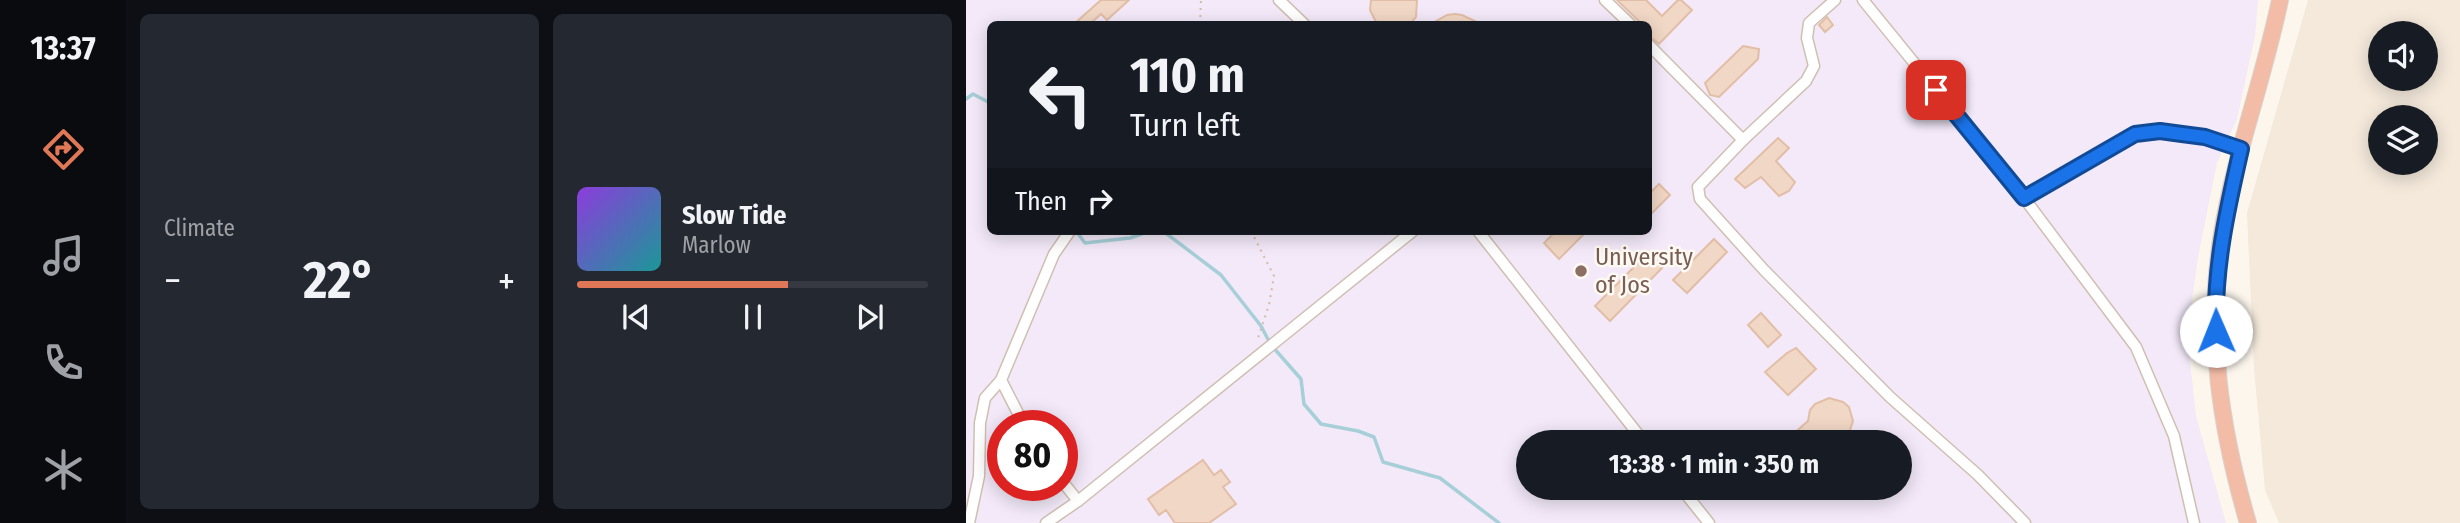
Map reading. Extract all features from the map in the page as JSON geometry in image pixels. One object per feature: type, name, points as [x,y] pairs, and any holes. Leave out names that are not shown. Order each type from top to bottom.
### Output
[{"type":"highway","points":[[2248,523],[2232,469],[2221,410],[2215,304],[2222,232],[2280,0]]},
{"type":"lane","points":[[1279,0],[1301,21]]},
{"type":"lane","points":[[1605,0],[1627,21]]},
{"type":"lane","points":[[1835,0],[1809,23],[1807,38],[1814,66],[1806,81],[1743,140],[1699,187],[1700,199],[1764,270],[1890,397],[1978,475],[2025,523]]},
{"type":"lane","points":[[1865,1],[2024,198],[2136,347],[2174,436],[2194,523]]},
{"type":"lane","points":[[1652,48],[1743,140]]},
{"type":"lane","points":[[2024,198],[2135,134],[2160,131],[2205,137],[2241,149]]},
{"type":"lane","points":[[969,523],[979,476],[980,423],[985,398],[1001,380],[1054,254],[1067,235]]},
{"type":"lane","points":[[1046,523],[1078,501],[1408,235]]},
{"type":"lane","points":[[1481,235],[1636,430]]},
{"type":"lane","points":[[1001,380],[1016,410]]},
{"type":"lane","points":[[1691,500],[1709,523]]},
{"type":"path","points":[[1200,21],[1201,0]]},
{"type":"path","points":[[1251,361],[1269,305],[1274,276],[1253,235]]},
{"type":"shaded area","name":"University of Jos","points":[[966,0],[2258,0],[2255,36],[2237,119],[2217,163],[2198,257],[2191,308],[2189,353],[2196,416],[2226,523],[966,523]]},
{"type":"shaded area","points":[[2308,0],[2460,0],[2460,523],[2279,523],[2265,490],[2254,368],[2247,213]]},
{"type":"building","points":[[1101,0],[1129,0],[1107,20],[1101,14],[1093,21],[1077,21]]},
{"type":"building","points":[[1371,0],[1417,0],[1416,17],[1413,21],[1376,21],[1370,10]]},
{"type":"building","points":[[1617,0],[1646,0],[1662,16],[1678,0],[1692,10],[1659,44],[1652,38],[1652,21],[1639,21]]},
{"type":"building","points":[[1447,15],[1462,15],[1475,21],[1436,21]]},
{"type":"building","points":[[1827,17],[1833,25],[1825,32],[1819,25]]},
{"type":"building","points":[[1743,46],[1759,49],[1758,59],[1719,97],[1710,95],[1705,83]]},
{"type":"building","points":[[1778,138],[1789,148],[1776,161],[1795,182],[1789,191],[1779,196],[1761,177],[1745,188],[1735,179]]},
{"type":"building","points":[[1659,184],[1670,195],[1652,213],[1652,191]]},
{"type":"building","points":[[1552,235],[1583,235],[1559,259],[1544,243]]},
{"type":"building","points":[[1714,239],[1727,252],[1687,293],[1673,280]]},
{"type":"building","points":[[1648,253],[1663,267],[1610,321],[1595,306]]},
{"type":"building","points":[[1761,313],[1781,335],[1768,347],[1748,325]]},
{"type":"building","points":[[1796,348],[1816,369],[1788,395],[1765,372]]},
{"type":"building","points":[[1829,398],[1843,402],[1849,407],[1853,421],[1850,430],[1798,430],[1808,421],[1810,410],[1815,404]]},
{"type":"building","points":[[1203,460],[1214,475],[1221,470],[1230,482],[1223,487],[1236,504],[1209,523],[1175,523],[1166,510],[1159,515],[1148,499]]},
{"type":"waterway","points":[[966,99],[973,94],[987,101]]},
{"type":"waterway","points":[[1079,235],[1085,243],[1139,235]]},
{"type":"waterway","points":[[1168,235],[1221,275],[1261,326],[1271,345],[1301,379],[1304,404],[1321,424],[1374,437],[1383,462],[1440,478],[1499,523]]},
{"type":"place","name":"University of Jos","points":[[1581,271]]},
{"type":"route","points":[[1936,90],[2024,198],[2135,134],[2160,131],[2205,137],[2241,149],[2222,232],[2215,293],[2216,331]]}]
